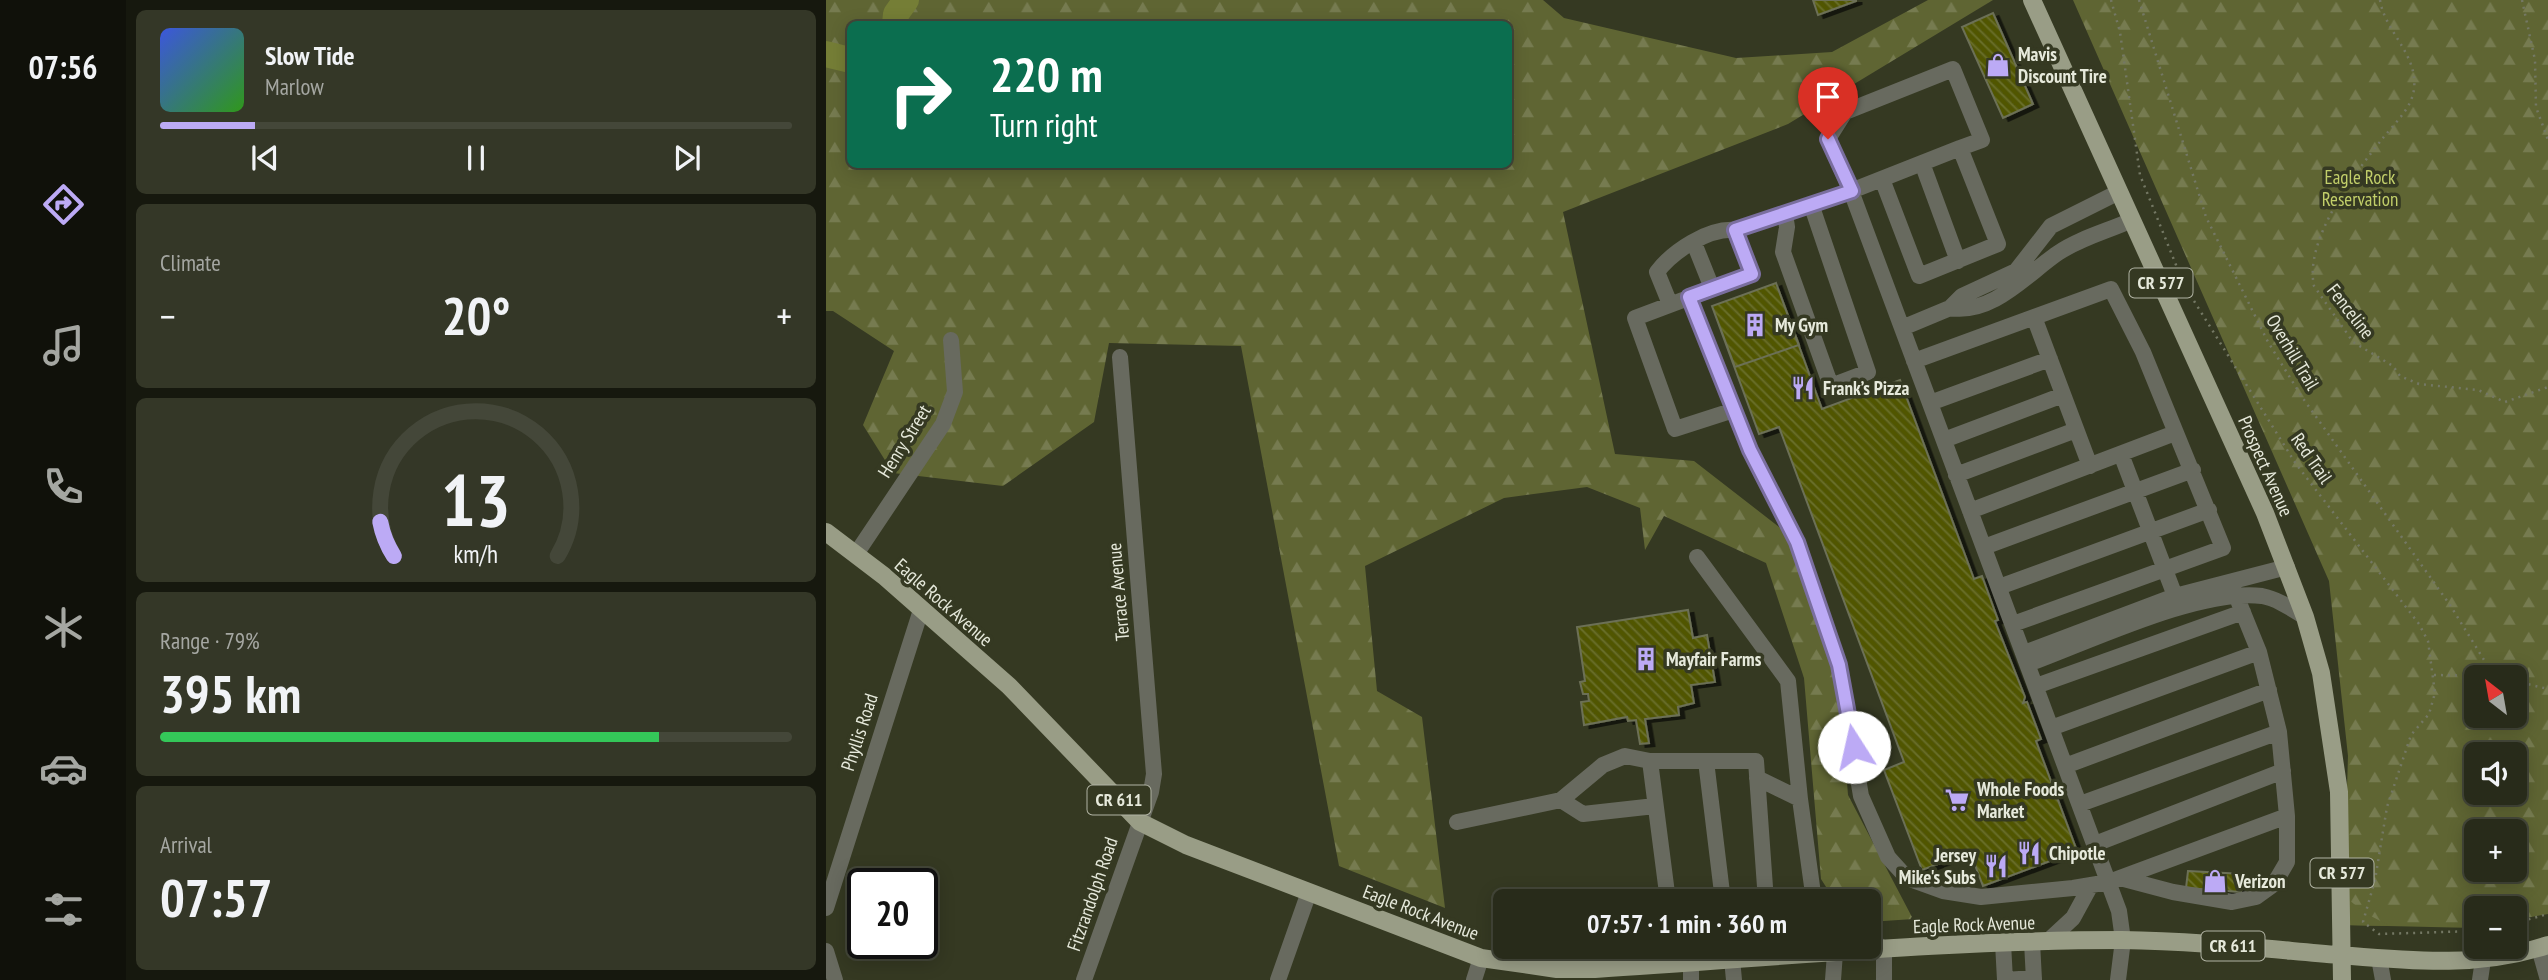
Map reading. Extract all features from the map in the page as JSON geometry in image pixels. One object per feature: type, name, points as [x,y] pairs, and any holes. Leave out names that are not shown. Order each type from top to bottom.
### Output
[{"type":"main road","name":"Prospect Avenue","points":[[2032,0],[2287,568],[2305,617],[2321,673],[2337,770],[2341,817],[2342,980]]},
{"type":"main road","name":"Eagle Rock Avenue","points":[[826,532],[856,554],[1009,687],[1140,822],[1186,845],[1481,958],[1557,974],[1732,959]]},
{"type":"main road","name":"Eagle Rock Avenue","points":[[1881,944],[2123,940],[2430,963],[2483,960],[2544,946]]},
{"type":"street","points":[[1670,304],[1657,272],[1669,256],[1693,243],[1722,229],[1735,230],[1852,191],[1982,140],[1953,69],[1845,112],[1828,139],[1852,191],[2095,844],[2115,880],[2123,940],[2118,980]]},
{"type":"street","points":[[1882,179],[1919,276],[1958,261],[1998,244],[1960,148]]},
{"type":"street","points":[[1922,163],[1958,261]]},
{"type":"street","points":[[1902,328],[1950,308],[1962,296],[2016,271],[2051,226],[2119,192]]},
{"type":"street","points":[[1784,214],[1787,227],[1783,252],[1831,386],[1868,372],[1811,204]]},
{"type":"street","points":[[1950,308],[1963,310],[2012,290],[2058,253],[2132,220]]},
{"type":"street","points":[[1734,410],[1675,429],[1635,318],[1752,274],[1735,230]]},
{"type":"street","points":[[1693,243],[1712,288]]},
{"type":"street","points":[[1914,361],[2111,289],[2143,352],[2209,510],[2223,548],[2013,624]]},
{"type":"street","points":[[1689,297],[1750,450],[1797,542],[1839,665],[1861,796],[1888,857],[1907,878],[1943,891],[1981,897],[2091,885],[2115,880],[2287,816]]},
{"type":"street","points":[[2034,317],[2090,466]]},
{"type":"street","name":"Henry Street","points":[[856,554],[943,424],[956,393],[951,340]]},
{"type":"street","name":"Terrace Avenue","points":[[1120,357],[1154,774],[1140,822]]},
{"type":"street","points":[[1930,403],[2050,359]]},
{"type":"street","points":[[1944,440],[2063,395]]},
{"type":"street","points":[[1956,475],[2076,430]]},
{"type":"street","points":[[1970,511],[2175,433]]},
{"type":"street","points":[[2121,454],[2175,596]]},
{"type":"street","points":[[1984,547],[2193,470]]},
{"type":"street","points":[[1999,587],[2209,510]]},
{"type":"street","points":[[1697,556],[1788,681],[1800,799],[1815,889]]},
{"type":"street","points":[[2026,659],[2234,589],[2287,568]]},
{"type":"street","points":[[2115,880],[2232,902],[2256,897],[2274,884],[2287,862],[2287,816],[2279,732],[2259,652],[2234,589]]},
{"type":"street","points":[[2026,659],[2175,596],[2234,589],[2277,601],[2305,617]]},
{"type":"street","name":"Phyllis Road","points":[[826,908],[921,610]]},
{"type":"street","points":[[2036,686],[2243,612]]},
{"type":"street","points":[[2051,728],[2259,652]]},
{"type":"street","points":[[2065,766],[2269,690]]},
{"type":"street","points":[[2080,804],[2279,732]]},
{"type":"street","points":[[1457,822],[1560,800],[1603,765],[1625,756],[1650,761],[1756,761],[1765,889]]},
{"type":"street","points":[[1650,761],[1666,889]]},
{"type":"street","points":[[1706,761],[1722,889]]},
{"type":"street","points":[[2095,844],[2283,771]]},
{"type":"street","points":[[1757,778],[1800,799]]},
{"type":"street","points":[[1560,800],[1583,814],[1656,806]]},
{"type":"street","name":"Fitzrandolph Road","points":[[1084,980],[1140,822]]},
{"type":"street","points":[[2003,943],[2006,980],[2034,979],[2040,942],[2073,918],[2091,885]]},
{"type":"street","points":[[1278,980],[1308,892]]},
{"type":"street","points":[[2544,946],[2548,980]]},
{"type":"street","points":[[826,951],[835,980]]},
{"type":"street","points":[[1474,980],[1481,958]]},
{"type":"street","points":[[2379,958],[2383,980]]},
{"type":"street","points":[[1732,959],[1734,980]]},
{"type":"street","points":[[1833,980],[1835,959]]},
{"type":"street","points":[[1879,959],[1884,980]]},
{"type":"street","points":[[2480,980],[2483,960]]},
{"type":"path","name":"Red Trail","points":[[2111,0],[2120,32],[2140,176],[2184,285],[2297,464],[2428,641],[2434,693],[2429,714],[2411,735],[2388,807],[2363,922],[2379,934],[2464,931]]},
{"type":"path","name":"Overhill Trail","points":[[2138,0],[2206,217],[2268,342],[2302,397],[2450,605],[2487,665]]},
{"type":"path","name":"Fenceline","points":[[2380,0],[2392,30],[2410,59],[2414,75],[2413,94],[2399,118],[2339,199],[2318,249],[2314,286],[2353,342],[2409,380],[2478,390],[2505,402],[2548,387]]},
{"type":"path","points":[[2522,0],[2535,60],[2536,107],[2548,140]]},
{"type":"path","points":[[2434,675],[2464,676]]},
{"type":"path","points":[[2527,684],[2548,689]]},
{"type":"path","points":[[2527,920],[2548,914]]},
{"type":"green space","points":[[826,0],[1543,0],[1564,18],[1736,58],[1832,52],[1928,0],[1993,0],[1788,124],[1563,212],[1615,454],[1694,461],[1792,537],[1837,658],[1848,795],[1913,919],[1881,921],[1881,889],[1827,889],[1821,879],[1804,678],[1766,563],[1664,516],[1645,550],[1640,508],[1587,487],[1504,498],[1365,566],[1377,691],[1422,717],[1445,908],[1339,866],[1241,346],[1109,343],[1094,422],[1003,486],[893,473],[863,425],[894,351],[833,311],[826,311]]},
{"type":"green space","name":"Eagle Rock Reservation","points":[[2073,0],[2548,0],[2548,914],[2527,918],[2527,896],[2464,896],[2464,928],[2343,925],[2348,756],[2329,581]]},
{"type":"green space","points":[[2343,895],[2365,913],[2390,926],[2343,925]]},
{"type":"building","points":[[1813,0],[1856,0],[1856,1],[1818,15]]},
{"type":"building","name":"Mavis Discount Tire","points":[[1993,13],[2033,104],[2003,118],[1962,27]]},
{"type":"building","points":[[1776,283],[1822,409],[1900,380],[1974,579],[1982,576],[1998,620],[1995,621],[2025,697],[2023,703],[2027,702],[2041,739],[2036,741],[2077,851],[1983,886],[1970,852],[1922,870],[1884,770],[1904,762],[1779,427],[1759,434],[1712,306]]},
{"type":"building","name":"My Gym","points":[[1776,283],[1799,345],[1735,367],[1712,306]]},
{"type":"building","name":"Mayfair Farms","points":[[1688,610],[1693,638],[1707,635],[1715,682],[1691,685],[1694,703],[1678,707],[1679,715],[1645,719],[1649,743],[1640,744],[1636,720],[1628,721],[1627,717],[1584,725],[1581,702],[1589,701],[1588,694],[1583,694],[1580,682],[1585,681],[1577,627]]},
{"type":"building","name":"Verizon","points":[[2188,871],[2243,874],[2241,892],[2186,888]]},
{"type":"waterway","points":[[895,21],[896,14],[906,0]]},
{"type":"waterway","points":[[826,54],[847,59]]},
{"type":"place","name":"Mavis Discount Tire","points":[[1998,65]]},
{"type":"place","name":"My Gym","points":[[1755,325]]},
{"type":"place","name":"Frank’s Pizza","points":[[1803,388]]},
{"type":"place","name":"Mayfair Farms","points":[[1646,659]]},
{"type":"place","name":"Whole Foods Market","points":[[1957,800]]},
{"type":"place","name":"Chipotle","points":[[2029,853]]},
{"type":"place","name":"Jersey Mike's Subs","points":[[1996,866]]},
{"type":"place","name":"Verizon","points":[[2215,881]]},
{"type":"route","points":[[1828,139],[1852,191],[1735,230],[1752,274],[1689,297],[1750,450],[1781,506],[1797,542],[1839,665],[1854,747]]}]
